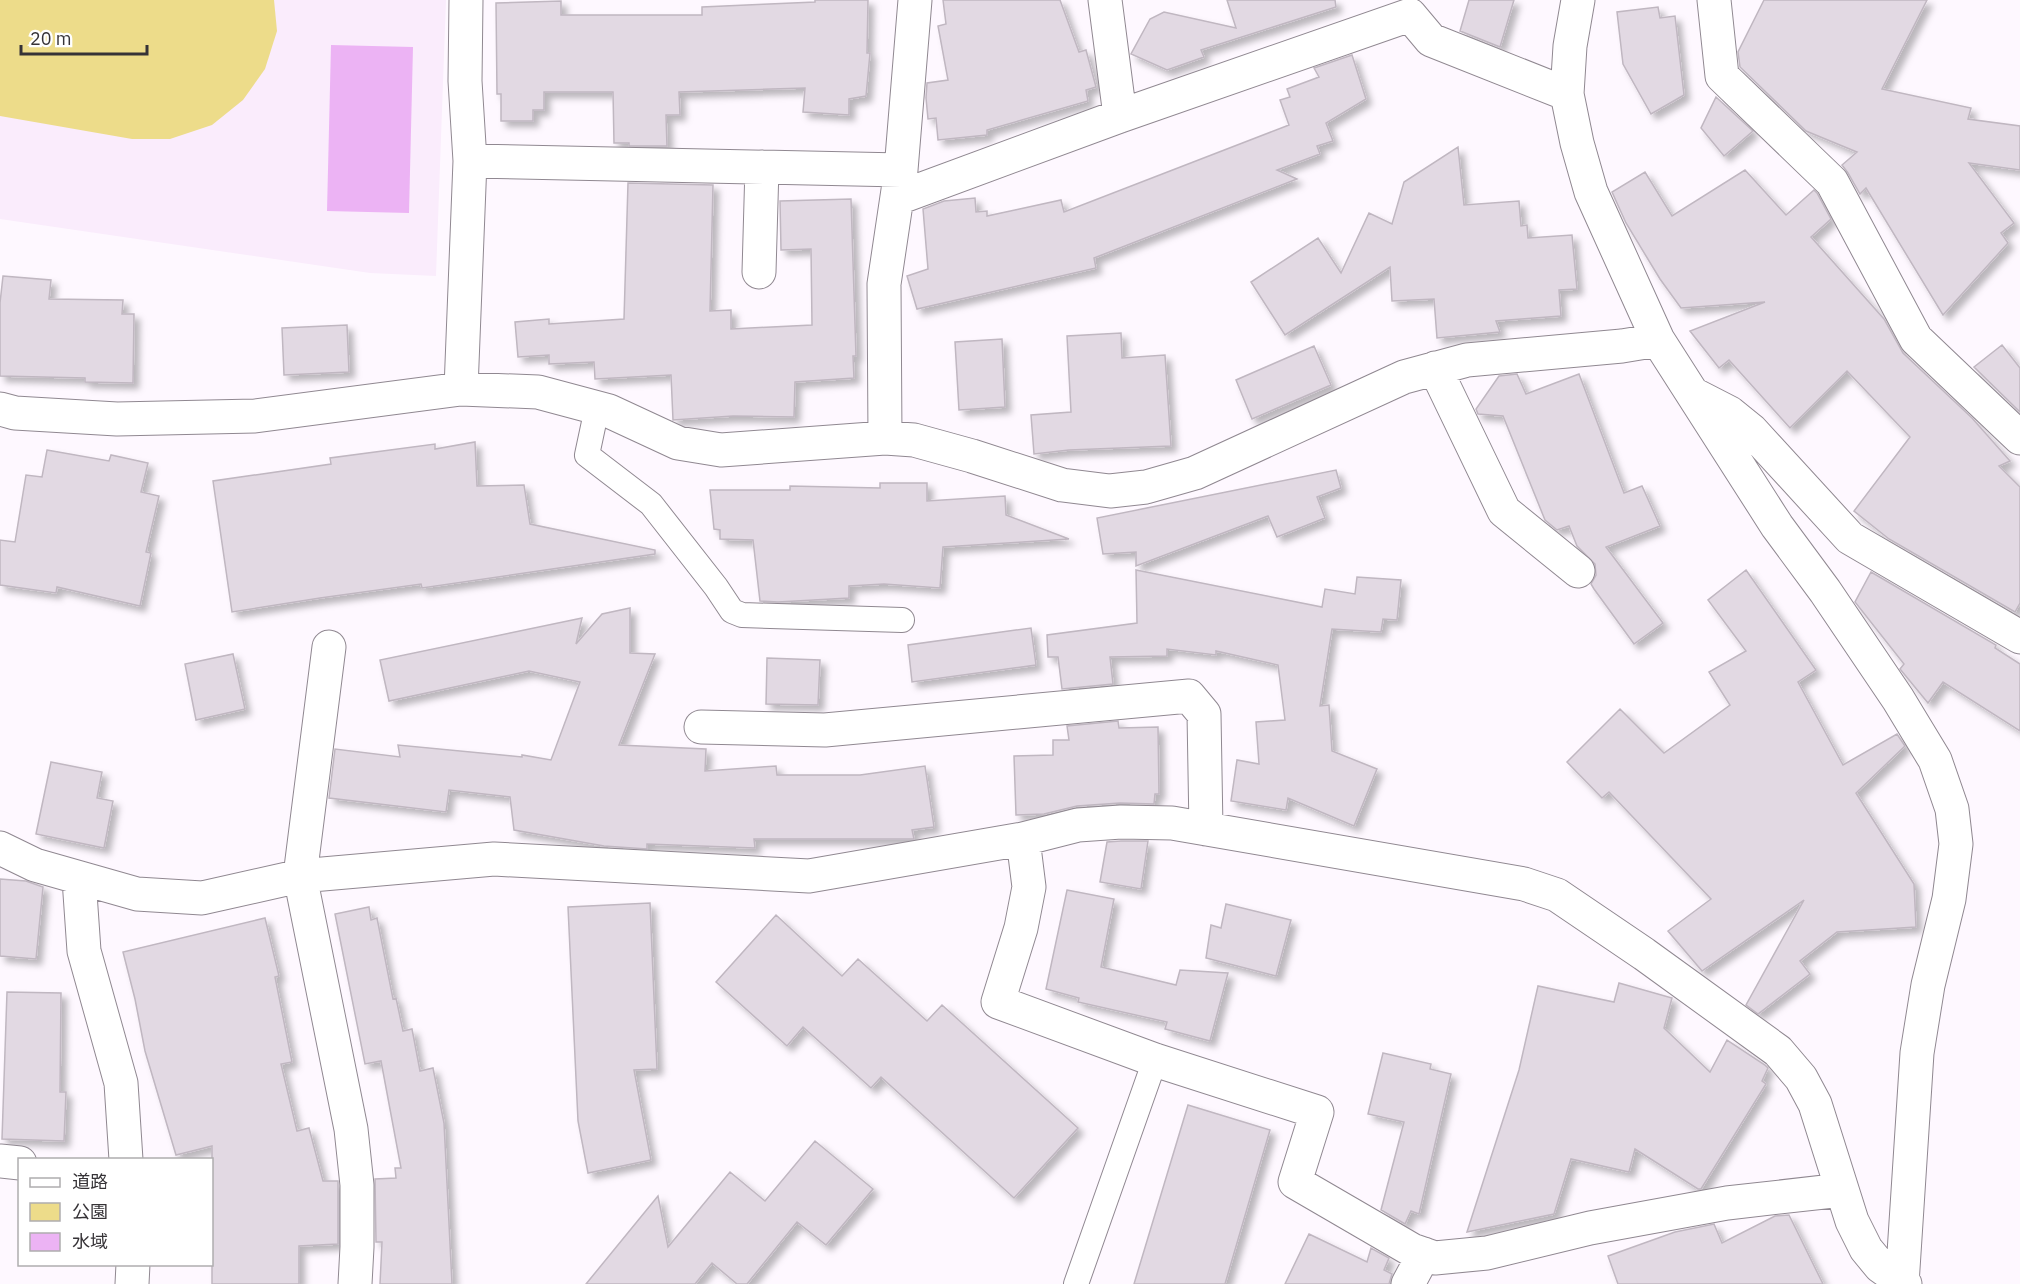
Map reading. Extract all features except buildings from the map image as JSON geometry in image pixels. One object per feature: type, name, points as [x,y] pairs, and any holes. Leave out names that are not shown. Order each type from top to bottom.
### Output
[{"type":"street","points":[[460,389],[470,161],[465,81],[466,0]]},
{"type":"street","points":[[885,438],[884,284],[899,184],[915,0]]},
{"type":"street","points":[[1106,0],[1120,116]]},
{"type":"street","points":[[1578,0],[1570,46],[1567,94],[1577,143],[1591,192],[1658,340],[1777,526],[1825,591],[1898,699],[1935,760],[1952,809],[1956,844],[1949,898],[1928,985],[1917,1053],[1903,1284]]},
{"type":"street","points":[[1714,0],[1722,76],[1832,182],[1916,339],[2020,438]]},
{"type":"street","points":[[470,161],[762,167],[899,184],[1120,116],[1406,8],[1431,40],[1567,94]]},
{"type":"street","points":[[759,272],[762,167]]},
{"type":"street","points":[[0,409],[15,413],[117,419],[255,416],[460,389],[538,392],[597,408],[678,443],[721,450],[885,438],[914,440],[1062,485],[1110,491],[1146,487],[1195,473],[1404,377],[1435,368],[1467,360],[1622,346],[1658,340]]},
{"type":"street","points":[[1435,368],[1504,511],[1578,571]]},
{"type":"street","points":[[1695,395],[1730,413],[1751,430],[1850,538],[2020,637]]},
{"type":"street","points":[[328,647],[300,876],[351,1129],[357,1185],[355,1284]]},
{"type":"street","points":[[701,727],[825,730],[1190,696],[1204,714],[1206,830]]},
{"type":"street","points":[[0,849],[35,865],[137,894],[202,898],[300,876],[494,859],[809,876],[1023,839],[1078,825],[1121,822],[1172,823],[1524,884],[1557,895],[1691,987],[1778,1051],[1801,1078],[1815,1104],[1852,1221],[1866,1249],[1881,1266],[1903,1284]]},
{"type":"street","points":[[1023,839],[1029,887],[1021,928],[998,1002],[1155,1060],[1317,1112],[1295,1182],[1412,1250],[1435,1258],[1487,1253],[1590,1228],[1705,1207],[1842,1190]]},
{"type":"street","points":[[79,879],[84,951],[121,1083],[126,1158]]},
{"type":"street","points":[[0,1161],[18,1162]]},
{"type":"street","points":[[1408,1284],[1424,1254]]},
{"type":"street","points":[[132,1284],[133,1266]]},
{"type":"lane","points":[[597,408],[587,454],[651,504],[732,611],[742,615],[902,620]]},
{"type":"lane","points":[[1076,1284],[1155,1060]]},
{"type":"shaded area","points":[[0,0],[446,0],[436,276],[370,273],[0,219]]},
{"type":"green space","points":[[0,0],[274,0],[277,31],[265,69],[243,100],[212,125],[170,139],[132,139],[0,116]]},
{"type":"water","points":[[331,45],[413,47],[409,213],[327,211]]}]
